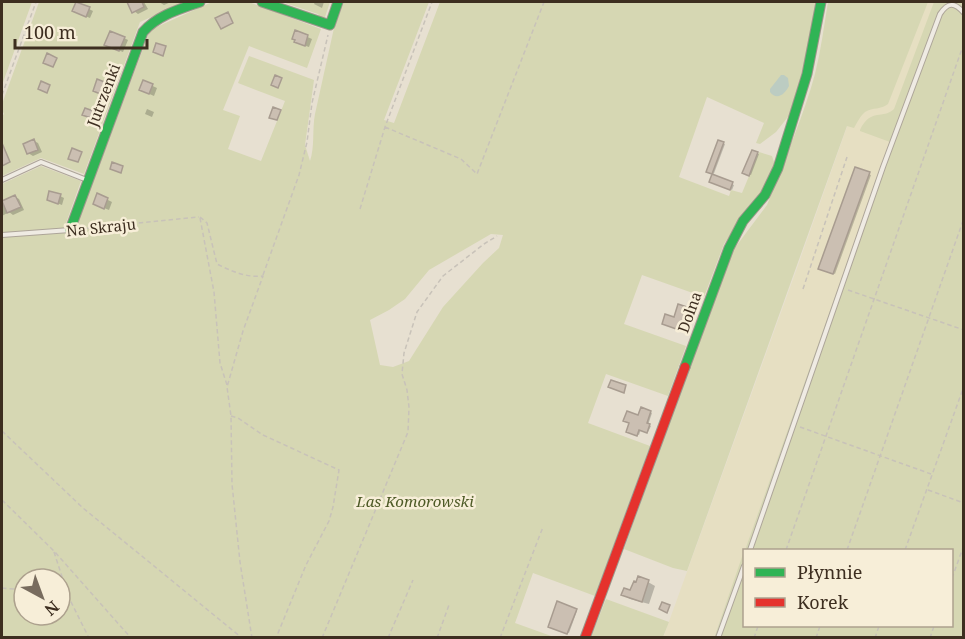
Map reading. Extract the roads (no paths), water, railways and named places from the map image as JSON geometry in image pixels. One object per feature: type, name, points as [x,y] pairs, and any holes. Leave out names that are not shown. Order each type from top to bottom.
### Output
[{"type":"street","name":"Jutrzenki","points":[[70,230],[145,28],[153,22],[200,2]]},
{"type":"street","points":[[262,2],[330,25],[338,2]]},
{"type":"street","name":"Dolna","points":[[585,638],[729,248],[743,221],[765,195],[778,168],[807,74],[821,2]]},
{"type":"lane","points":[[750,549],[883,167],[940,14],[945,7],[951,4],[957,6],[963,13]]},
{"type":"lane","points":[[2,180],[41,162],[87,180]]},
{"type":"lane","name":"Na Skraju","points":[[2,235],[70,230]]},
{"type":"lane","points":[[718,638],[743,569]]},
{"type":"park label","name":"Las Komorowski","points":[[415,501]]}]
